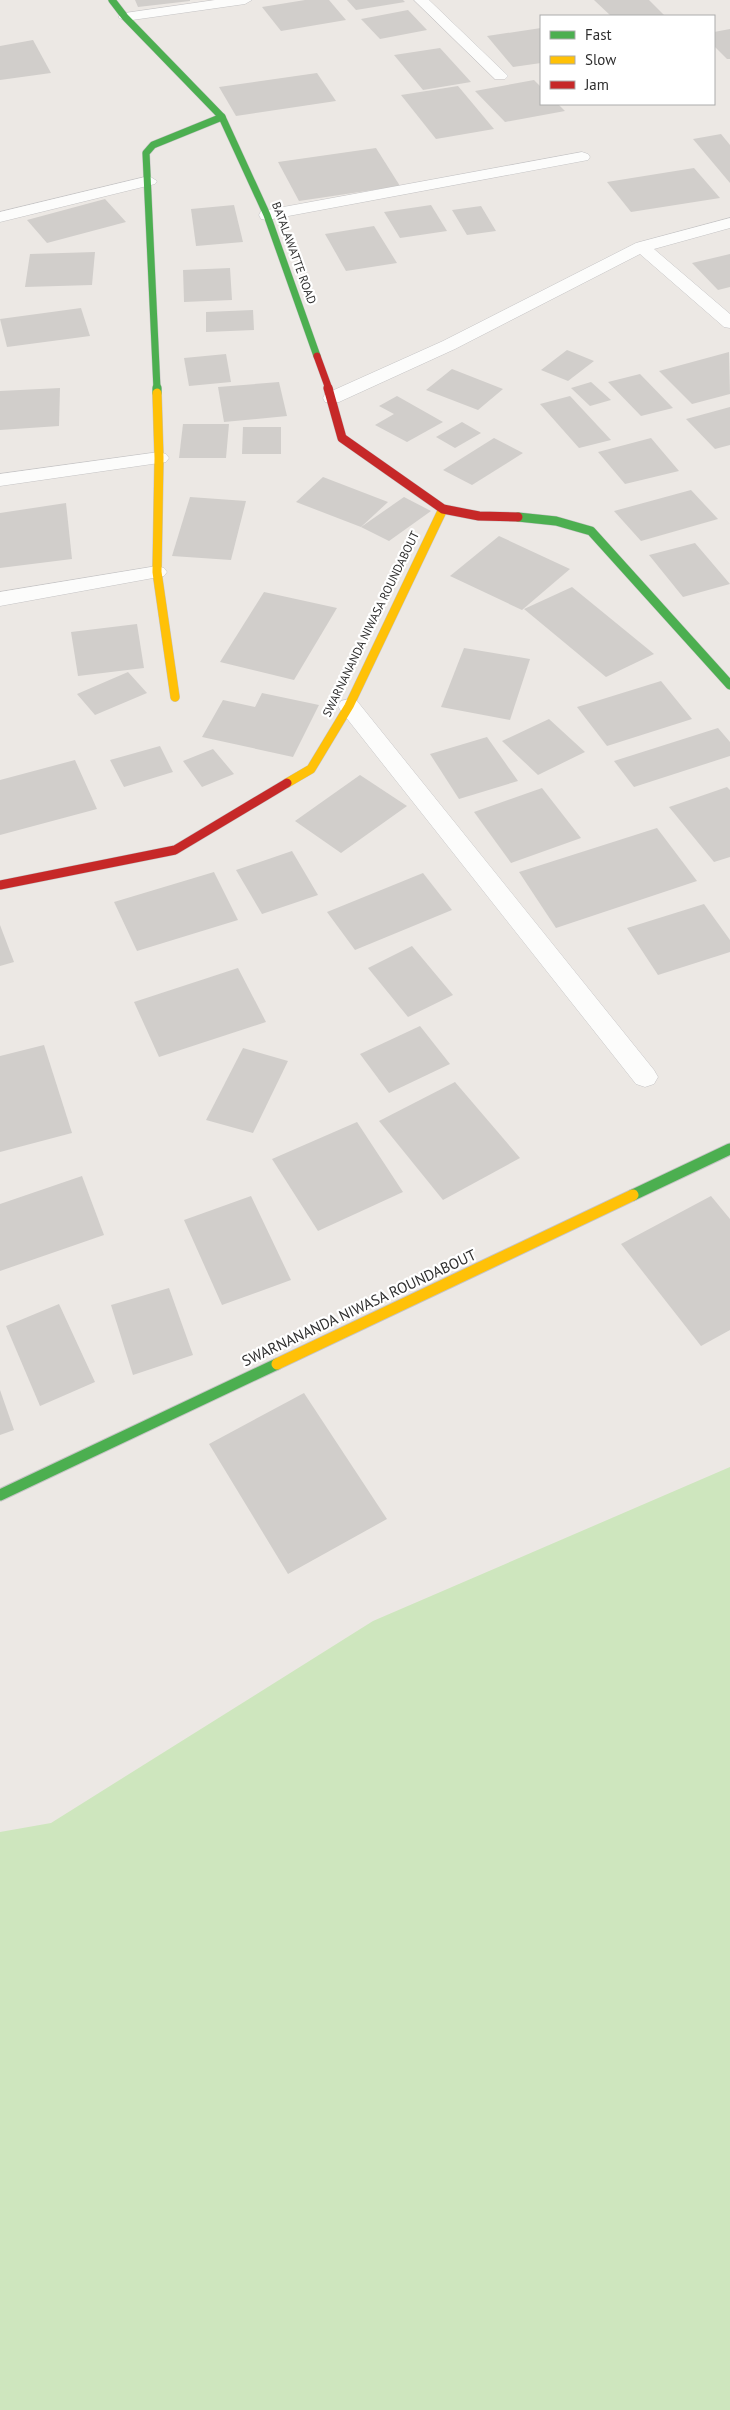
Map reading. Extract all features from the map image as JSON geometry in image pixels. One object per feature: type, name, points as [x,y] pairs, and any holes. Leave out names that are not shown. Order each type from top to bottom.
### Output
[{"type":"street","name":"BATALAWATTE ROAD","points":[[112,0],[125,17],[222,117],[267,215],[332,398],[342,438],[443,509]]},
{"type":"street","points":[[125,17],[245,0]]},
{"type":"street","points":[[421,0],[500,76]]},
{"type":"street","points":[[175,698],[157,572],[159,458],[149,181],[146,153],[148,148],[222,117]]},
{"type":"street","points":[[267,215],[582,157]]},
{"type":"street","points":[[0,217],[149,181]]},
{"type":"street","points":[[332,398],[449,345],[642,247],[730,223]]},
{"type":"street","points":[[642,247],[730,323]]},
{"type":"street","points":[[0,480],[159,458]]},
{"type":"street","points":[[443,509],[479,516],[547,518],[570,522],[591,531],[730,685]]},
{"type":"street","name":"SWARNANANDA NIWASA ROUNDABOUT","points":[[0,884],[175,850],[311,769],[349,706],[443,509]]},
{"type":"street","points":[[0,599],[157,572]]},
{"type":"street","points":[[349,706],[645,1077]]},
{"type":"street","name":"SWARNANANDA NIWASA ROUNDABOUT","points":[[0,1495],[730,1149]]},
{"type":"green space","points":[[730,1467],[730,2410],[0,2410],[0,1832],[51,1823],[373,1621]]},
{"type":"building","points":[[135,0],[190,0],[190,1],[138,7]]},
{"type":"building","points":[[305,0],[329,0],[346,20],[281,31],[262,7]]},
{"type":"building","points":[[347,0],[403,0],[405,2],[356,10]]},
{"type":"building","points":[[594,0],[649,0],[664,15],[610,15]]},
{"type":"building","points":[[408,10],[427,30],[380,39],[361,19]]},
{"type":"building","points":[[540,28],[540,63],[513,67],[487,36]]},
{"type":"building","points":[[730,29],[730,59],[727,59],[715,47],[715,32]]},
{"type":"building","points":[[33,40],[51,73],[0,80],[0,46]]},
{"type":"building","points":[[440,48],[471,82],[423,90],[394,55]]},
{"type":"building","points":[[317,73],[336,101],[236,116],[219,87]]},
{"type":"building","points":[[534,80],[540,86],[540,105],[559,105],[565,111],[505,122],[475,91]]},
{"type":"building","points":[[458,86],[494,129],[436,139],[401,95]]},
{"type":"building","points":[[721,134],[730,145],[730,183],[693,139]]},
{"type":"building","points":[[376,148],[400,186],[299,201],[278,162]]},
{"type":"building","points":[[694,168],[720,198],[631,212],[607,182]]},
{"type":"building","points":[[105,199],[126,222],[47,243],[27,220]]},
{"type":"building","points":[[234,205],[243,242],[196,246],[191,209]]},
{"type":"building","points":[[431,205],[447,231],[400,238],[384,212]]},
{"type":"building","points":[[481,206],[496,231],[467,235],[452,210]]},
{"type":"building","points":[[374,226],[397,263],[346,271],[325,234]]},
{"type":"building","points":[[95,252],[92,285],[25,287],[30,254]]},
{"type":"building","points":[[730,254],[730,287],[718,290],[692,263]]},
{"type":"building","points":[[230,268],[232,300],[184,302],[183,270]]},
{"type":"building","points":[[81,308],[90,336],[7,347],[0,319]]},
{"type":"building","points":[[253,310],[254,330],[206,332],[206,312]]},
{"type":"building","points":[[567,350],[594,361],[568,381],[541,370]]},
{"type":"building","points":[[729,352],[730,394],[692,404],[659,371]]},
{"type":"building","points":[[226,354],[231,382],[189,386],[184,358]]},
{"type":"building","points":[[452,369],[503,389],[478,410],[426,390]]},
{"type":"building","points":[[640,374],[673,408],[641,416],[608,382]]},
{"type":"building","points":[[279,382],[287,416],[224,422],[218,387]]},
{"type":"building","points":[[591,382],[611,400],[590,406],[571,388]]},
{"type":"building","points":[[60,388],[59,426],[0,430],[0,391]]},
{"type":"building","points":[[397,396],[443,422],[407,442],[375,425],[394,414],[379,406]]},
{"type":"building","points":[[570,396],[611,440],[579,448],[540,404]]},
{"type":"building","points":[[730,407],[730,445],[715,449],[686,419]]},
{"type":"building","points":[[462,422],[481,433],[455,448],[436,437]]},
{"type":"building","points":[[183,424],[229,424],[226,458],[179,458]]},
{"type":"building","points":[[243,427],[281,427],[281,454],[242,454]]},
{"type":"building","points":[[494,438],[523,453],[472,485],[443,470]]},
{"type":"building","points":[[651,438],[679,471],[625,484],[598,452]]},
{"type":"building","points":[[323,477],[388,502],[361,527],[296,502]]},
{"type":"building","points":[[691,490],[718,519],[641,541],[614,511]]},
{"type":"building","points":[[190,497],[246,501],[231,560],[172,556]]},
{"type":"building","points":[[404,497],[431,511],[389,541],[361,527]]},
{"type":"building","points":[[66,503],[72,559],[0,568],[0,513]]},
{"type":"building","points":[[499,536],[570,569],[522,610],[450,576]]},
{"type":"building","points":[[695,543],[730,584],[683,597],[649,555]]},
{"type":"building","points":[[572,587],[654,654],[606,677],[524,609]]},
{"type":"building","points":[[264,592],[337,608],[294,680],[220,662]]},
{"type":"building","points":[[137,624],[144,668],[78,676],[71,632]]},
{"type":"building","points":[[464,648],[530,659],[510,720],[441,707]]},
{"type":"building","points":[[128,672],[147,693],[95,715],[77,694]]},
{"type":"building","points":[[661,681],[692,719],[607,746],[577,707]]},
{"type":"building","points":[[262,693],[319,705],[293,757],[202,737],[223,700],[255,707]]},
{"type":"building","points":[[549,719],[585,752],[538,775],[502,741]]},
{"type":"building","points":[[718,728],[730,742],[730,756],[634,787],[614,761]]},
{"type":"building","points":[[487,737],[518,781],[459,799],[430,754]]},
{"type":"building","points":[[160,746],[173,772],[124,787],[110,760]]},
{"type":"building","points":[[213,749],[234,774],[202,787],[183,761]]},
{"type":"building","points":[[75,760],[97,809],[0,835],[0,780]]},
{"type":"building","points":[[360,775],[407,806],[341,853],[295,821]]},
{"type":"building","points":[[727,787],[730,790],[730,857],[714,862],[669,807]]},
{"type":"building","points":[[542,788],[581,838],[511,863],[474,812]]},
{"type":"building","points":[[657,828],[697,881],[556,928],[519,872]]},
{"type":"building","points":[[292,851],[318,895],[262,914],[236,870]]},
{"type":"building","points":[[214,872],[238,920],[137,951],[114,902]]},
{"type":"building","points":[[423,873],[452,910],[355,950],[327,912]]},
{"type":"building","points":[[704,904],[730,940],[730,952],[658,975],[627,928]]},
{"type":"building","points":[[0,925],[14,962],[0,966]]},
{"type":"building","points":[[412,946],[453,995],[408,1017],[368,968]]},
{"type":"building","points":[[238,968],[266,1022],[159,1057],[134,1002]]},
{"type":"building","points":[[420,1026],[450,1064],[389,1093],[360,1054]]},
{"type":"building","points":[[44,1045],[72,1133],[0,1152],[0,1056]]},
{"type":"building","points":[[243,1048],[288,1061],[253,1133],[206,1120]]},
{"type":"building","points":[[455,1082],[520,1158],[443,1200],[379,1121]]},
{"type":"building","points":[[357,1122],[403,1192],[318,1231],[272,1159]]},
{"type":"building","points":[[82,1176],[104,1235],[0,1271],[0,1204]]},
{"type":"building","points":[[251,1196],[291,1280],[222,1305],[184,1220]]},
{"type":"building","points":[[711,1196],[730,1219],[730,1330],[701,1346],[621,1244]]},
{"type":"building","points":[[169,1288],[193,1355],[133,1375],[111,1305]]},
{"type":"building","points":[[59,1304],[95,1382],[40,1406],[6,1326]]},
{"type":"building","points":[[0,1390],[14,1430],[0,1435]]},
{"type":"building","points":[[304,1393],[387,1519],[288,1574],[209,1444]]},
{"type":"traffic: fast","points":[[112,0],[125,17],[222,117],[267,215],[317,356]]},
{"type":"traffic: fast","points":[[157,393],[149,181],[146,153],[153,145],[222,117]]},
{"type":"traffic: fast","points":[[518,517],[556,521],[591,531],[730,685]]},
{"type":"traffic: fast","points":[[633,1195],[730,1149]]},
{"type":"traffic: fast","points":[[0,1495],[277,1364]]},
{"type":"traffic: slow","points":[[157,393],[159,458],[157,572],[175,697]]},
{"type":"traffic: slow","points":[[287,783],[311,769],[349,706],[443,509]]},
{"type":"traffic: slow","points":[[277,1364],[633,1195]]},
{"type":"traffic: jam","points":[[317,356],[332,398],[342,438],[443,509],[479,516],[518,517]]},
{"type":"traffic: jam","points":[[0,885],[175,850],[287,783]]}]
